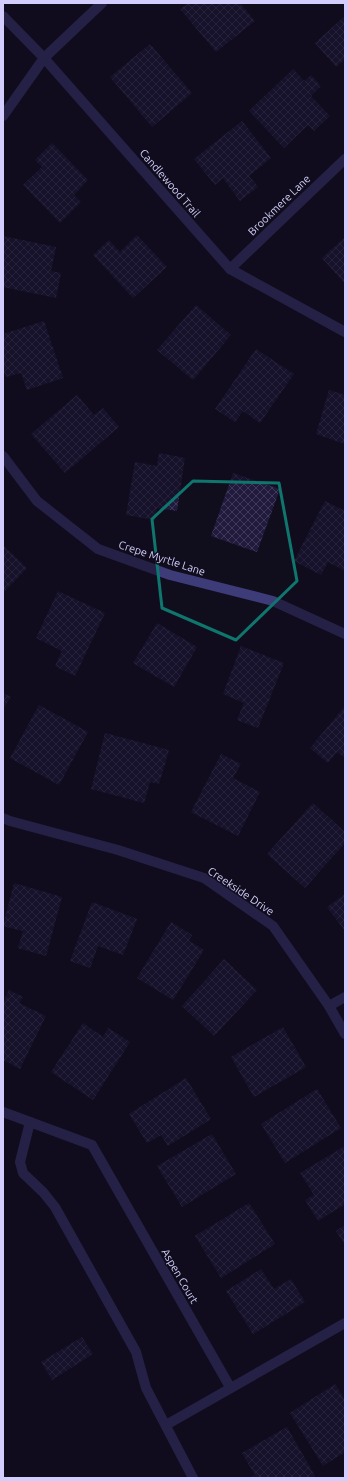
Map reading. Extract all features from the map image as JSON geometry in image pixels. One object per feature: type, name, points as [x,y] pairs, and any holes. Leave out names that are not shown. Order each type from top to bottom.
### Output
[{"type":"street","points":[[3,116],[44,58],[102,3]]},
{"type":"street","name":"Candlewood Trail","points":[[3,16],[44,58],[230,269],[345,332]]},
{"type":"street","name":"Brookmere Lane","points":[[230,269],[345,159]]},
{"type":"street","name":"Crepe Myrtle Lane","points":[[3,456],[37,501],[98,549],[170,575],[273,601],[345,634]]},
{"type":"street","name":"Creekside Drive","points":[[3,818],[118,850],[204,878],[273,926],[329,1006],[345,1034]]},
{"type":"street","points":[[329,1006],[345,997]]},
{"type":"street","name":"Aspen Court","points":[[3,1112],[92,1145],[230,1387]]},
{"type":"street","points":[[30,1122],[20,1162],[23,1173],[43,1192],[59,1214],[136,1352],[146,1388],[193,1478]]},
{"type":"street","points":[[166,1424],[345,1323]]},
{"type":"highlighted area","points":[[193,481],[279,483],[297,581],[236,640],[162,608],[152,519]]},
{"type":"building","points":[[188,3],[240,3],[255,21],[216,52],[180,9]]},
{"type":"building","points":[[345,16],[345,59],[336,67],[315,43]]},
{"type":"building","points":[[150,44],[192,93],[152,127],[110,77]]},
{"type":"building","points":[[293,69],[304,81],[311,75],[321,86],[311,96],[330,116],[314,131],[308,125],[284,148],[249,111]]},
{"type":"building","points":[[242,121],[271,158],[249,176],[258,187],[240,201],[223,178],[215,185],[194,159]]},
{"type":"building","points":[[52,143],[88,180],[74,195],[81,202],[60,223],[23,185],[42,167],[35,160]]},
{"type":"building","points":[[137,235],[167,267],[133,298],[93,255],[109,240],[120,252]]},
{"type":"building","points":[[3,236],[56,247],[51,271],[61,273],[56,298],[3,287]]},
{"type":"building","points":[[345,237],[345,284],[322,258]]},
{"type":"building","points":[[196,305],[231,335],[193,380],[157,350]]},
{"type":"building","points":[[44,321],[63,378],[27,390],[21,373],[6,377],[3,369],[3,334]]},
{"type":"building","points":[[256,349],[294,374],[260,423],[243,411],[235,422],[215,409]]},
{"type":"building","points":[[329,390],[345,395],[345,444],[316,434]]},
{"type":"building","points":[[77,395],[94,415],[103,408],[119,427],[65,473],[31,434]]},
{"type":"building","points":[[159,453],[185,458],[177,511],[157,508],[155,520],[126,515],[135,462],[157,466]]},
{"type":"building","points":[[233,473],[280,489],[257,552],[211,536]]},
{"type":"building","points":[[325,501],[345,511],[345,565],[343,570],[328,562],[321,575],[294,561]]},
{"type":"building","points":[[3,545],[27,568],[3,593]]},
{"type":"building","points":[[58,591],[105,613],[75,676],[55,666],[62,651],[36,638]]},
{"type":"building","points":[[157,623],[197,647],[174,687],[133,663]]},
{"type":"building","points":[[241,646],[284,663],[258,728],[237,720],[244,703],[223,694]]},
{"type":"building","points":[[3,693],[11,697],[3,709]]},
{"type":"building","points":[[39,705],[88,732],[59,785],[10,758]]},
{"type":"building","points":[[345,706],[345,758],[337,752],[328,763],[310,748]]},
{"type":"building","points":[[105,733],[169,750],[159,784],[150,782],[144,803],[91,789]]},
{"type":"building","points":[[221,754],[241,764],[233,778],[260,792],[238,836],[191,812]]},
{"type":"building","points":[[313,803],[345,832],[345,843],[305,888],[267,854]]},
{"type":"building","points":[[14,883],[62,897],[46,956],[18,948],[23,931],[3,926]]},
{"type":"building","points":[[345,894],[345,931],[327,907]]},
{"type":"building","points":[[92,902],[137,919],[123,955],[98,946],[90,968],[70,961]]},
{"type":"building","points":[[171,922],[192,935],[189,941],[204,950],[173,1000],[137,978]]},
{"type":"building","points":[[224,959],[257,990],[214,1036],[182,1006]]},
{"type":"building","points":[[9,990],[23,997],[19,1003],[46,1016],[20,1069],[3,1060],[3,1003]]},
{"type":"building","points":[[83,1023],[103,1037],[108,1028],[130,1042],[93,1100],[51,1072]]},
{"type":"building","points":[[283,1027],[306,1067],[254,1097],[231,1057]]},
{"type":"building","points":[[186,1078],[211,1119],[168,1146],[161,1135],[147,1143],[129,1114]]},
{"type":"building","points":[[317,1089],[341,1128],[285,1163],[261,1124]]},
{"type":"building","points":[[212,1134],[236,1174],[182,1207],[157,1166]]},
{"type":"building","points":[[345,1146],[345,1204],[318,1221],[305,1200],[314,1195],[300,1173]]},
{"type":"building","points":[[249,1203],[275,1244],[221,1278],[195,1236]]},
{"type":"building","points":[[345,1225],[345,1245],[336,1231]]},
{"type":"building","points":[[261,1269],[274,1289],[291,1279],[305,1302],[253,1334],[226,1291]]},
{"type":"building","points":[[82,1337],[93,1354],[52,1380],[41,1362]]},
{"type":"building","points":[[335,1384],[345,1400],[345,1452],[323,1466],[290,1413]]},
{"type":"building","points":[[287,1427],[315,1476],[313,1478],[250,1478],[255,1475],[242,1453]]}]
